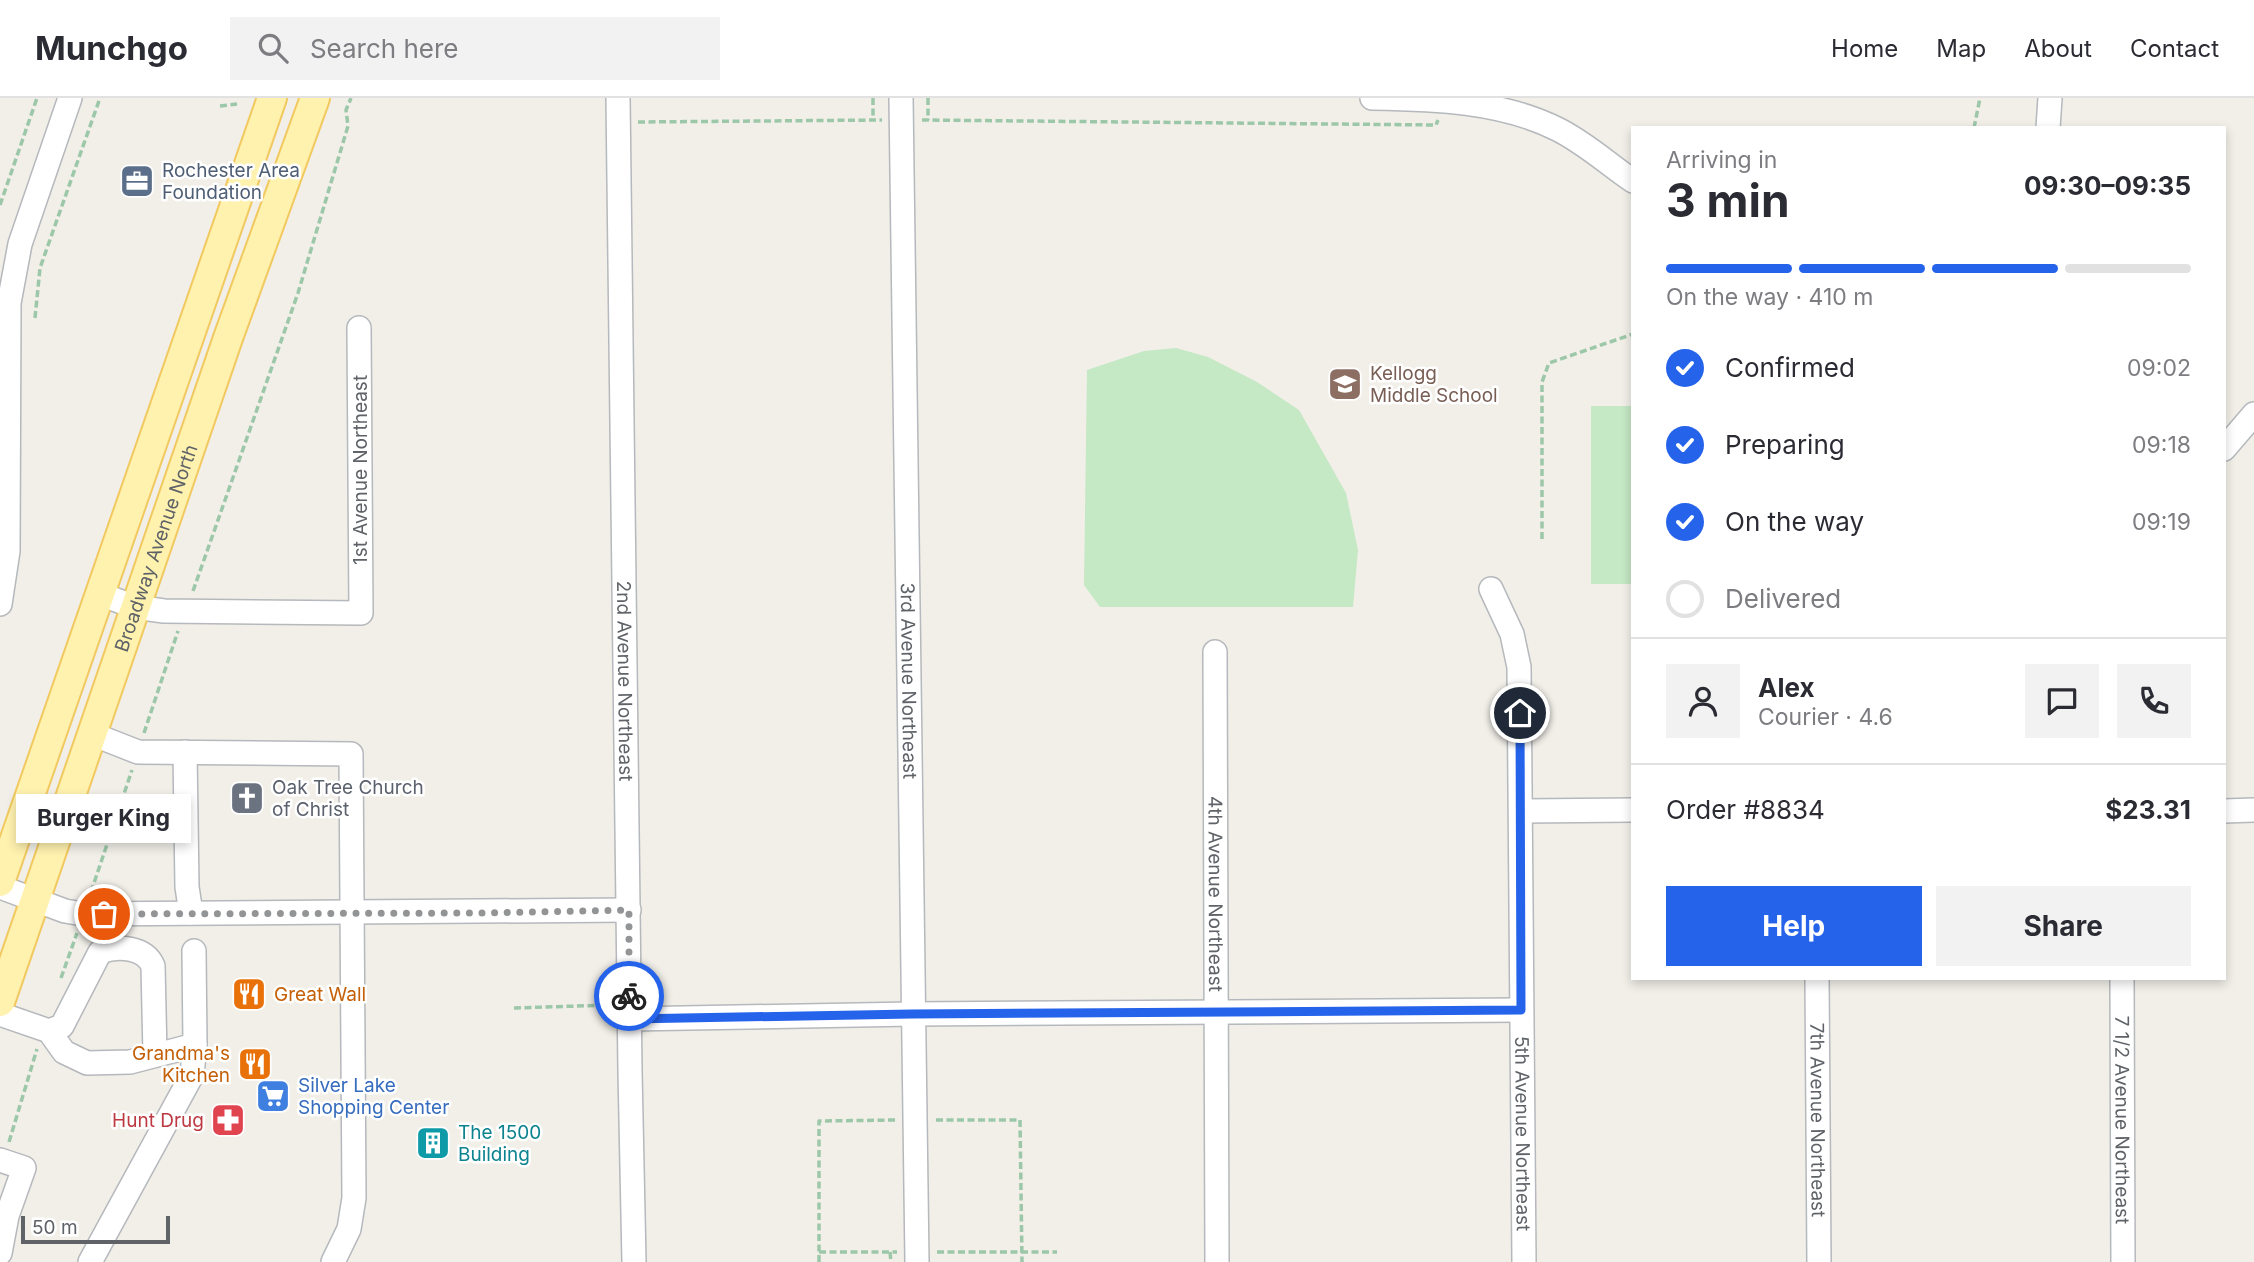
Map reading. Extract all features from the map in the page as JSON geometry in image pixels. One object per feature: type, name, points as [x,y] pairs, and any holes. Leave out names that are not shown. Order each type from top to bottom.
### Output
[{"type":"main road","name":"Broadway Avenue North","points":[[0,884],[272,98]]},
{"type":"main road","name":"Broadway Avenue North","points":[[0,1002],[135,607],[315,98]]},
{"type":"street","points":[[0,604],[8,551],[5,393],[10,240],[70,98]]},
{"type":"street","name":"2nd Avenue Northeast","points":[[618,98],[634,1262]]},
{"type":"street","name":"3rd Avenue Northeast","points":[[901,98],[917,1262]]},
{"type":"street","points":[[1372,98],[1486,106],[1522,114],[1559,130],[1631,180]]},
{"type":"street","points":[[2048,126],[2050,98]]},
{"type":"street","name":"1st Avenue Northeast","points":[[185,612],[361,613],[359,328]]},
{"type":"street","points":[[2226,447],[2254,414]]},
{"type":"street","name":"5th Avenue Northeast","points":[[1491,589],[1512,634],[1519,667],[1524,1262]]},
{"type":"street","points":[[100,594],[135,607],[185,612]]},
{"type":"street","name":"4th Avenue Northeast","points":[[1215,652],[1217,1262]]},
{"type":"street","points":[[92,734],[138,752],[351,754],[354,1198],[349,1229],[333,1262]]},
{"type":"street","points":[[185,752],[187,887],[191,913]]},
{"type":"street","points":[[1521,811],[1631,810]]},
{"type":"street","points":[[2226,811],[2254,810]]},
{"type":"street","points":[[0,884],[34,900],[83,914],[629,910]]},
{"type":"street","points":[[46,1030],[62,1026],[100,953],[107,950],[141,951],[149,956],[153,966],[155,1055]]},
{"type":"street","points":[[90,1262],[192,1075],[195,1045],[194,951]]},
{"type":"street","name":"7th Avenue Northeast","points":[[1816,980],[1819,1262]]},
{"type":"street","name":"7 1/2 Avenue Northeast","points":[[2122,980],[2123,1262]]},
{"type":"street","points":[[630,1019],[912,1014],[1521,1010]]},
{"type":"street","points":[[0,1014],[46,1030],[64,1052],[87,1063],[130,1062],[195,1045]]},
{"type":"street","points":[[2,1161],[24,1168],[7,1216],[0,1253],[8,1262]]},
{"type":"path","points":[[0,205],[37,98]]},
{"type":"path","points":[[35,318],[40,268],[100,98]]},
{"type":"path","points":[[185,612],[298,293],[348,126],[346,110],[351,98]]},
{"type":"path","points":[[645,122],[873,120],[873,98]]},
{"type":"path","points":[[928,98],[928,120],[1436,125],[1444,103]]},
{"type":"path","points":[[1973,126],[1980,98]]},
{"type":"path","points":[[220,106],[237,104]]},
{"type":"path","points":[[1542,539],[1542,382],[1549,363],[1631,335]]},
{"type":"path","points":[[61,979],[74,942]]},
{"type":"path","points":[[514,1008],[604,1007]]},
{"type":"path","points":[[2,1161],[46,1030]]},
{"type":"path","points":[[942,1120],[1020,1120],[1022,1262]]},
{"type":"path","points":[[819,1262],[819,1121],[889,1121]]},
{"type":"path","points":[[819,1252],[890,1252],[891,1262]]},
{"type":"path","points":[[945,1252],[1057,1252]]},
{"type":"green space","points":[[1176,348],[1208,357],[1257,382],[1299,410],[1346,493],[1358,550],[1353,607],[1100,607],[1084,585],[1087,370],[1144,351]]},
{"type":"green space","points":[[1591,406],[1631,406],[1631,584],[1591,584]]},
{"type":"way so far","points":[[104,914],[629,910],[629,996]]},
{"type":"place","name":"Rochester Area Foundation","points":[[137,181]]},
{"type":"place","name":"Kellogg Middle School","points":[[1345,384]]},
{"type":"place","name":"Oak Tree Church of Christ","points":[[247,798]]},
{"type":"place","name":"Burger King","points":[[104,914]]},
{"type":"place","name":"Great Wall","points":[[249,994]]},
{"type":"place","name":"Grandma's Kitchen","points":[[255,1064]]},
{"type":"place","name":"Silver Lake Shopping Center","points":[[273,1096]]},
{"type":"place","name":"Hunt Drug","points":[[228,1120]]},
{"type":"place","name":"The 1500 Building","points":[[433,1143]]},
{"type":"route","points":[[629,996],[630,1019],[912,1014],[1521,1010],[1520,713]]}]
